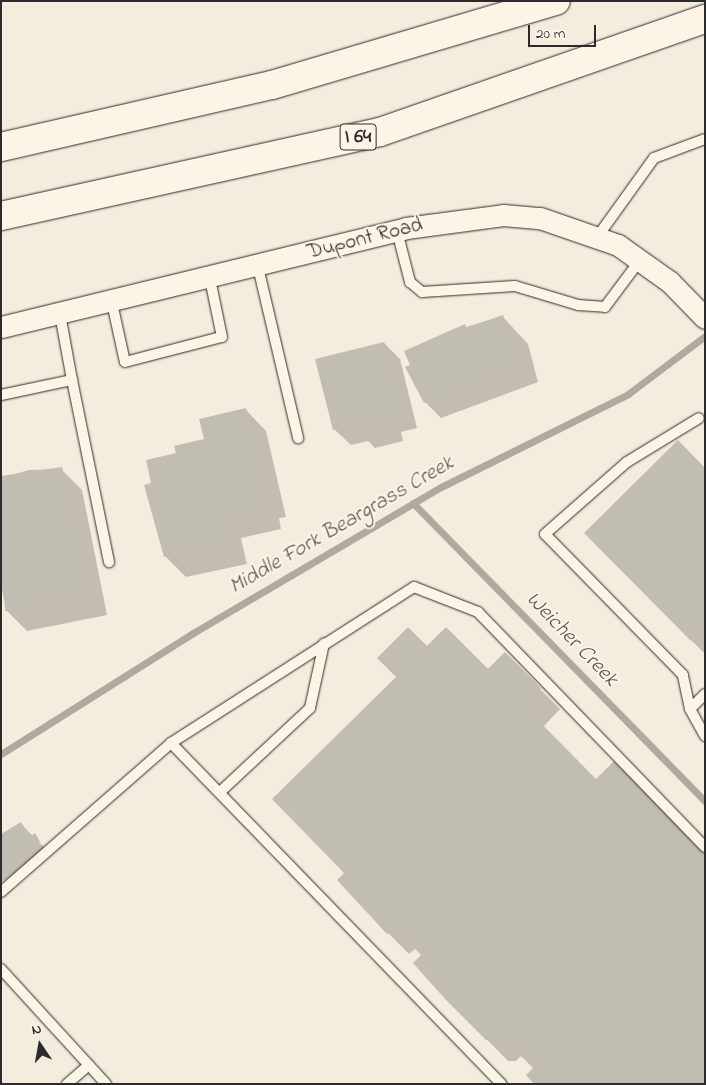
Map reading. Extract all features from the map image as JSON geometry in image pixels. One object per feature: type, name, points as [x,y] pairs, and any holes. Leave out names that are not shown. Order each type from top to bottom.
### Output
[{"type":"highway","points":[[1,147],[272,85],[556,1]]},
{"type":"highway","name":"I 64","points":[[1,216],[380,132],[705,19]]},
{"type":"street","name":"Dupont Road","points":[[1,327],[210,279],[397,230],[459,217],[503,214],[540,218],[598,236],[641,259],[705,318]]},
{"type":"lane","points":[[598,236],[654,158],[705,139]]},
{"type":"lane","points":[[397,230],[410,282],[422,292],[515,286],[578,305],[604,307],[641,259]]},
{"type":"lane","points":[[258,267],[298,438]]},
{"type":"lane","points":[[112,303],[125,362],[222,337],[210,279]]},
{"type":"lane","points":[[60,314],[108,562]]},
{"type":"lane","points":[[1,395],[72,380]]},
{"type":"lane","points":[[703,418],[627,462],[545,534],[683,675],[690,709],[705,736]]},
{"type":"lane","points":[[1,892],[171,743],[414,587],[478,612],[705,847]]},
{"type":"lane","points":[[220,792],[310,708],[324,643]]},
{"type":"lane","points":[[690,709],[705,694]]},
{"type":"lane","points":[[171,743],[502,1084]]},
{"type":"lane","points":[[1,969],[106,1084]]},
{"type":"lane","points":[[67,1084],[90,1065]]},
{"type":"building","points":[[503,315],[508,328],[512,326],[522,366],[424,403],[405,367],[410,365],[404,351],[465,324],[466,328]]},
{"type":"building","points":[[384,342],[402,411],[385,416],[387,425],[358,432],[355,424],[333,430],[315,359]]},
{"type":"building","points":[[246,408],[266,496],[259,498],[261,508],[221,517],[227,543],[164,557],[144,485],[151,483],[146,460],[176,453],[174,446],[204,439],[199,419]]},
{"type":"building","points":[[678,440],[705,468],[705,627],[691,641],[584,533]]},
{"type":"building","points":[[62,467],[87,594],[5,611],[1,476]]},
{"type":"building","points":[[408,627],[427,646],[446,627],[488,669],[505,652],[541,688],[523,705],[596,779],[614,761],[705,853],[705,1084],[534,1084],[526,1075],[533,1068],[500,1035],[495,1041],[486,1040],[445,999],[413,963],[421,955],[395,928],[387,934],[337,880],[344,873],[272,799],[396,677],[377,658]]},
{"type":"building","points":[[21,822],[30,837],[35,833],[40,842],[1,865],[1,834]]},
{"type":"waterway","name":"Middle Fork Beargrass Creek","points":[[1,754],[193,633],[441,487],[628,394],[705,336]]},
{"type":"waterway","name":"Weicher Creek","points":[[413,503],[705,801]]}]
